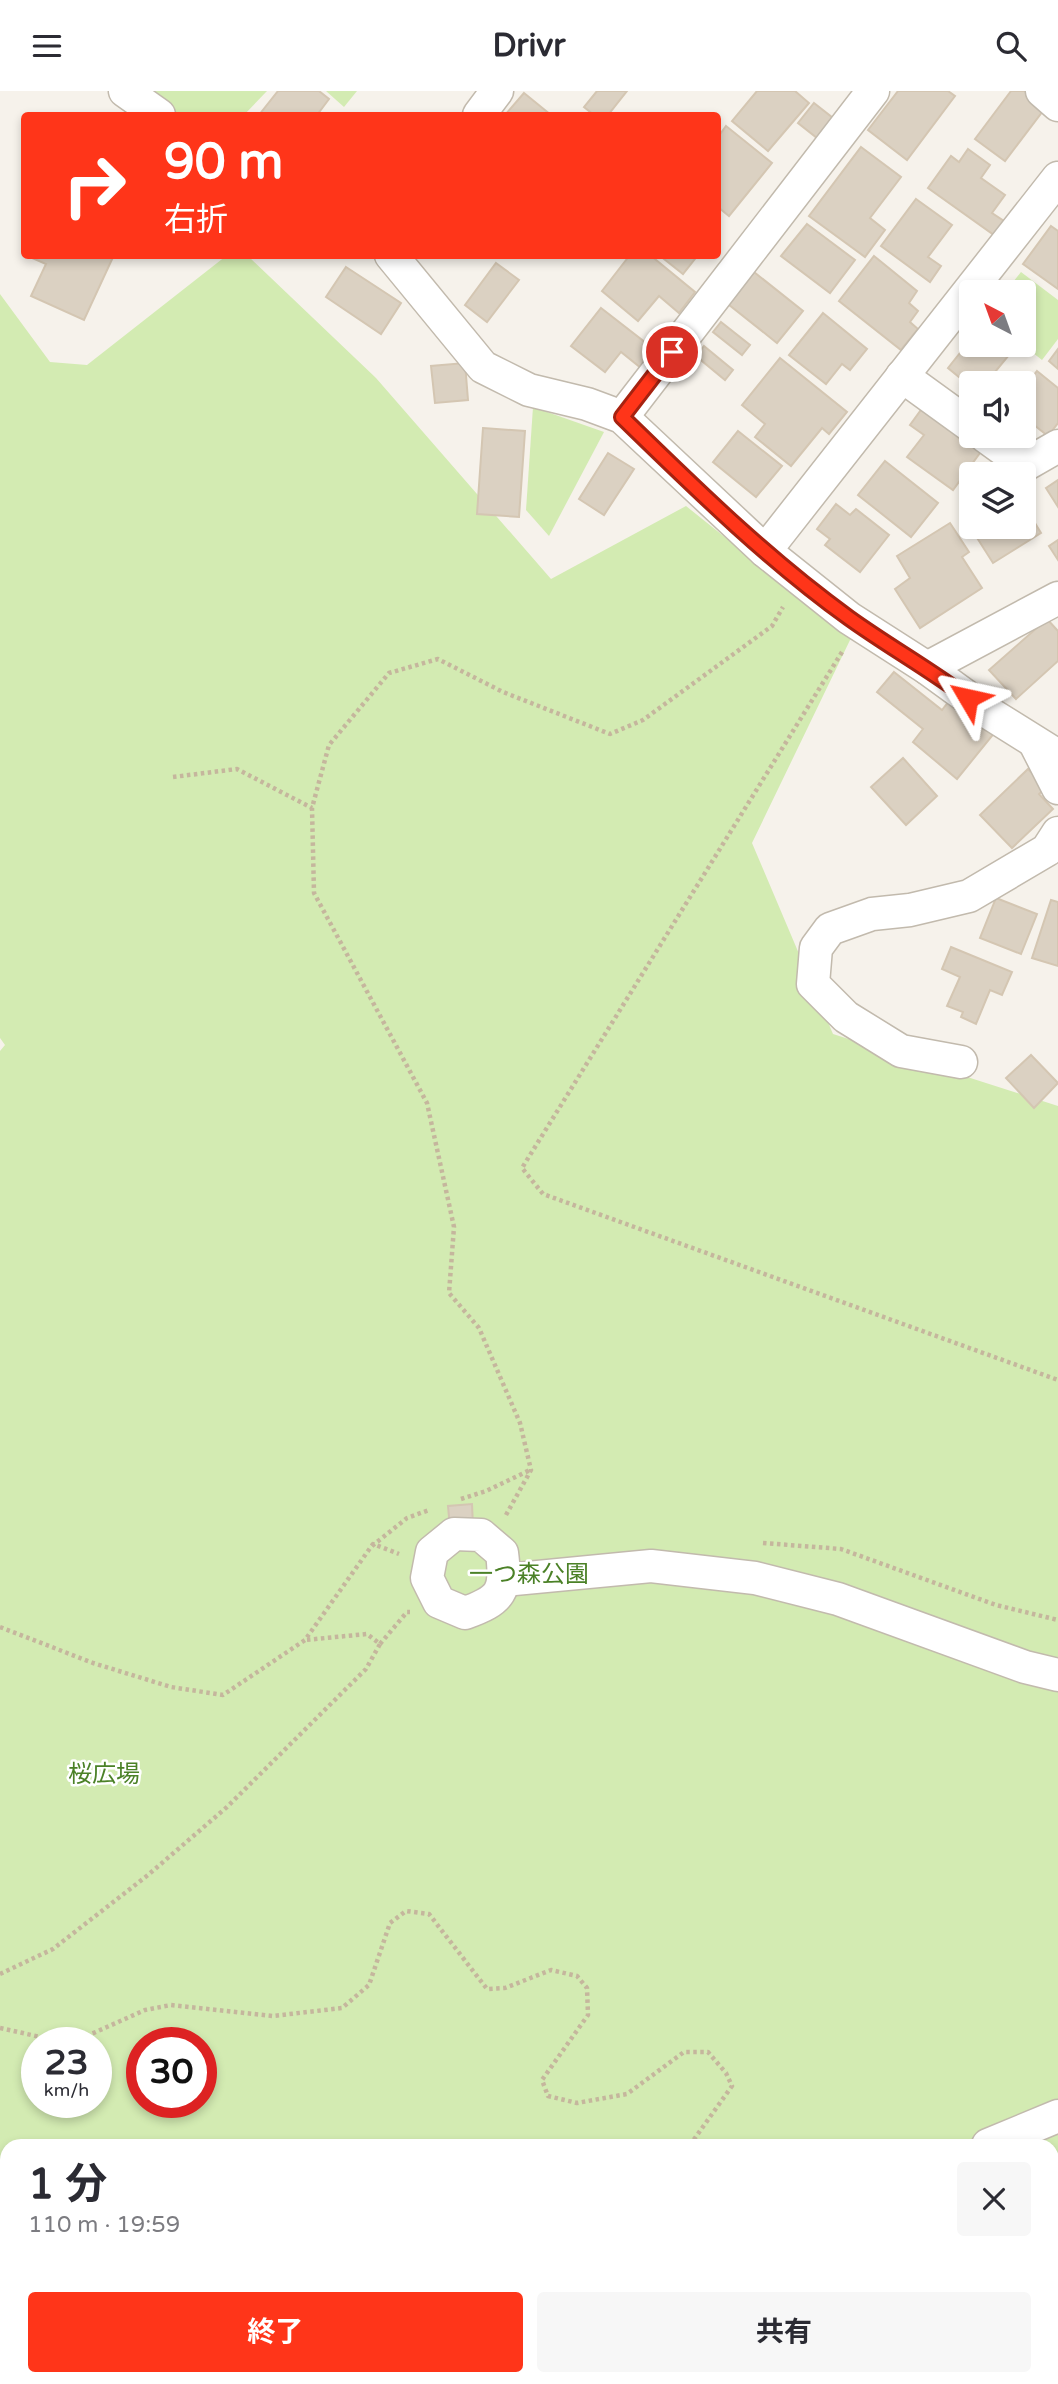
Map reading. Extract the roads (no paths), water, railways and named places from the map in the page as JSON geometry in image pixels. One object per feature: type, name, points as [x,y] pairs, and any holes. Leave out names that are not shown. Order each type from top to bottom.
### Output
[{"type":"street","points":[[125,91],[155,112]]},
{"type":"street","points":[[481,112],[497,91]]},
{"type":"street","points":[[622,417],[873,91]]},
{"type":"street","points":[[1042,91],[1058,105]]},
{"type":"street","points":[[765,551],[1058,178]]},
{"type":"street","points":[[394,259],[483,367],[528,390],[587,404],[622,417],[765,551],[799,578],[860,625],[1047,749],[1058,788]]},
{"type":"street","points":[[902,376],[959,417]]},
{"type":"street","points":[[1002,448],[1025,465],[1058,446]]},
{"type":"street","points":[[926,668],[1058,598]]},
{"type":"street","points":[[961,1062],[901,1051],[846,1017],[813,984],[816,948],[830,929],[872,914],[910,910],[969,896],[1047,850],[1058,833]]},
{"type":"street","points":[[454,1534],[481,1535],[502,1553],[505,1580],[491,1604],[465,1613],[439,1602],[427,1578],[432,1552],[454,1534]]},
{"type":"street","points":[[505,1580],[651,1566],[755,1577],[838,1599],[1025,1667],[1058,1675]]},
{"type":"street","points":[[1002,2139],[1058,2116]]},
{"type":"park label","name":"一つ森公園","points":[[529,1574]]},
{"type":"park label","name":"桜広場","points":[[104,1774]]}]
